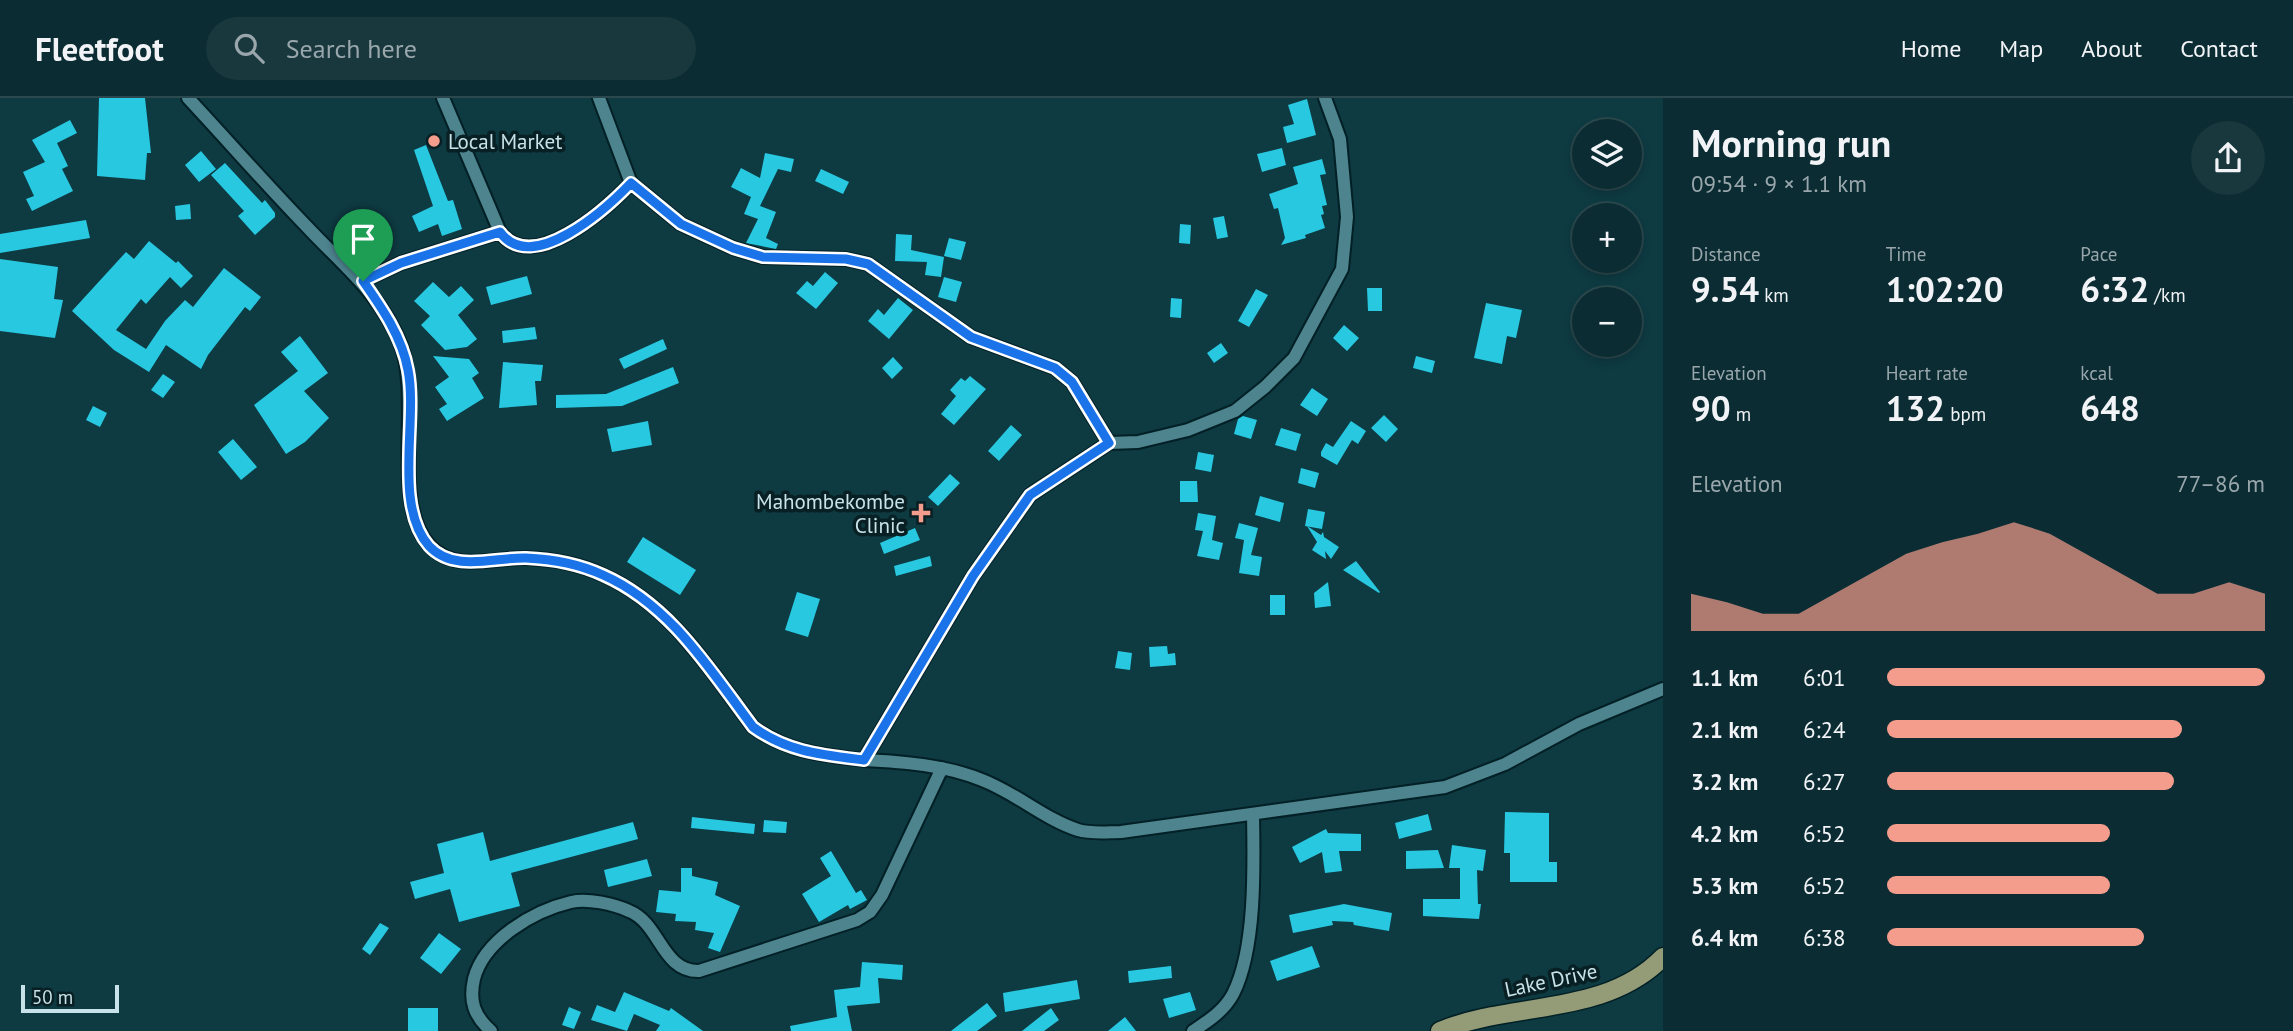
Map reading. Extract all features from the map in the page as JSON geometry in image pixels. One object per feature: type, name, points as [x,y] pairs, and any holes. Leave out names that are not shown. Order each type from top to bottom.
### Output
[{"type":"main road","name":"Lake Drive","points":[[1440,1031],[1503,1013],[1572,1002],[1618,989],[1663,957]]},
{"type":"street","points":[[188,98],[311,231],[363,281],[383,309],[401,345],[408,370],[411,395],[408,476],[417,525],[430,547],[454,560],[555,560],[602,574],[642,597],[668,619],[753,727],[770,740],[817,755],[942,768],[981,779],[1019,798],[1055,821],[1081,831],[1121,832],[1253,816],[1445,787],[1504,764],[1579,724],[1663,689]]},
{"type":"street","points":[[443,98],[500,232],[515,246],[527,249],[543,246],[583,223],[631,183]]},
{"type":"street","points":[[599,98],[631,183],[681,224],[733,248],[763,257],[846,259],[868,264],[971,337],[1055,368],[1072,382],[1109,443]]},
{"type":"street","points":[[864,760],[973,576],[1030,495],[1109,443],[1138,442],[1188,430],[1235,411],[1294,358],[1342,269],[1347,218],[1340,139],[1325,98]]},
{"type":"street","points":[[363,281],[401,263],[500,232]]},
{"type":"street","points":[[491,1031],[474,1011],[470,995],[479,961],[494,945],[530,918],[573,901],[631,911],[647,922],[674,962],[689,971],[716,965],[857,920],[870,912],[882,895],[942,768]]},
{"type":"street","points":[[1193,1031],[1216,1016],[1233,994],[1251,926],[1253,816]]},
{"type":"building","points":[[99,98],[145,98],[151,153],[147,153],[145,180],[97,176]]},
{"type":"building","points":[[1307,99],[1316,135],[1287,143],[1283,127],[1294,124],[1288,105]]},
{"type":"building","points":[[70,120],[77,133],[57,143],[68,166],[62,169],[73,191],[32,211],[26,199],[34,196],[23,172],[45,162],[32,140]]},
{"type":"building","points":[[426,145],[448,201],[453,200],[462,229],[442,236],[438,224],[419,232],[412,216],[433,206],[414,150]]},
{"type":"building","points":[[1282,148],[1286,165],[1262,172],[1257,154]]},
{"type":"building","points":[[201,151],[216,169],[199,182],[185,165]]},
{"type":"building","points":[[765,153],[794,159],[791,172],[778,169],[760,206],[776,212],[766,238],[778,244],[776,249],[746,243],[758,219],[744,214],[751,197],[731,187],[741,168],[760,178]]},
{"type":"building","points":[[1322,159],[1326,174],[1320,175],[1327,205],[1322,206],[1324,214],[1321,215],[1325,228],[1305,235],[1306,238],[1281,245],[1285,238],[1278,208],[1274,209],[1269,194],[1298,184],[1293,167]]},
{"type":"building","points":[[225,163],[262,203],[265,200],[275,213],[275,217],[255,235],[238,216],[244,211],[211,175]]},
{"type":"building","points":[[821,169],[849,182],[843,194],[815,181]]},
{"type":"building","points":[[190,204],[191,219],[176,220],[175,206]]},
{"type":"building","points":[[1224,216],[1228,237],[1217,239],[1213,218]]},
{"type":"building","points":[[86,220],[90,238],[0,253],[0,234]]},
{"type":"building","points":[[1180,224],[1191,225],[1190,244],[1179,243]]},
{"type":"building","points":[[896,234],[912,235],[911,250],[944,257],[941,277],[925,275],[927,262],[895,261]]},
{"type":"building","points":[[949,238],[966,242],[961,260],[944,256]]},
{"type":"building","points":[[149,241],[176,263],[178,261],[193,276],[181,288],[170,277],[146,304],[141,299],[116,330],[146,349],[165,321],[185,300],[193,307],[224,268],[261,297],[250,311],[245,307],[208,355],[201,369],[166,345],[149,372],[114,350],[72,311],[126,252],[134,259]]},
{"type":"building","points":[[0,259],[58,267],[54,299],[63,300],[55,338],[0,331]]},
{"type":"building","points":[[825,272],[838,283],[816,309],[796,293],[807,281],[813,286]]},
{"type":"building","points":[[527,276],[532,294],[491,305],[486,287]]},
{"type":"building","points":[[944,277],[962,282],[956,302],[938,297]]},
{"type":"building","points":[[433,282],[449,297],[461,286],[474,300],[458,315],[477,339],[467,347],[445,350],[421,325],[430,316],[414,301]]},
{"type":"building","points":[[1367,288],[1382,288],[1382,311],[1368,311]]},
{"type":"building","points":[[1256,289],[1268,295],[1249,327],[1238,321]]},
{"type":"building","points":[[898,298],[913,310],[889,339],[868,321],[878,309],[884,315]]},
{"type":"building","points":[[1171,298],[1182,299],[1181,318],[1170,317]]},
{"type":"building","points":[[1486,303],[1522,310],[1516,338],[1507,336],[1502,364],[1474,358]]},
{"type":"building","points":[[1344,325],[1359,338],[1347,351],[1333,338]]},
{"type":"building","points":[[535,327],[537,339],[503,343],[502,331]]},
{"type":"building","points":[[300,336],[328,373],[304,391],[329,418],[305,442],[286,454],[254,405],[298,371],[281,352]]},
{"type":"building","points":[[663,339],[667,349],[624,369],[619,359]]},
{"type":"building","points":[[1221,343],[1228,353],[1214,363],[1207,353]]},
{"type":"building","points":[[433,356],[469,359],[479,373],[472,378],[484,398],[447,421],[439,409],[447,404],[435,387],[449,377]]},
{"type":"building","points":[[1416,356],[1435,361],[1432,373],[1413,368]]},
{"type":"building","points":[[893,357],[903,368],[892,379],[882,368]]},
{"type":"building","points":[[503,362],[543,365],[541,381],[535,381],[537,405],[499,408]]},
{"type":"building","points":[[673,367],[679,383],[622,406],[556,408],[556,395],[606,394]]},
{"type":"building","points":[[163,374],[175,382],[163,398],[151,390]]},
{"type":"building","points":[[970,376],[986,389],[954,425],[941,414],[956,396],[950,390],[961,378],[965,381]]},
{"type":"building","points":[[1312,388],[1328,399],[1317,416],[1300,405]]},
{"type":"building","points":[[93,406],[107,413],[100,427],[86,420]]},
{"type":"building","points":[[1384,415],[1398,429],[1386,442],[1371,428]]},
{"type":"building","points":[[1243,416],[1257,420],[1251,439],[1234,434],[1238,419]]},
{"type":"building","points":[[648,421],[652,445],[612,452],[607,429]]},
{"type":"building","points":[[1351,421],[1366,431],[1358,444],[1352,440],[1337,465],[1321,456],[1321,452],[1326,443],[1333,447]]},
{"type":"building","points":[[1011,425],[1022,435],[999,461],[988,451]]},
{"type":"building","points":[[1281,428],[1301,434],[1296,451],[1275,445]]},
{"type":"building","points":[[233,439],[257,467],[241,480],[218,452]]},
{"type":"building","points":[[1198,452],[1214,455],[1211,472],[1195,469]]},
{"type":"building","points":[[1301,468],[1319,473],[1315,488],[1298,483]]},
{"type":"building","points":[[950,474],[960,483],[938,506],[928,497]]},
{"type":"building","points":[[1180,481],[1197,481],[1198,502],[1180,502]]},
{"type":"building","points":[[1260,496],[1284,503],[1280,522],[1255,515]]},
{"type":"building","points":[[1308,509],[1325,512],[1322,529],[1305,526]]},
{"type":"building","points":[[1198,513],[1216,516],[1212,540],[1223,543],[1219,560],[1197,556],[1203,531],[1195,530]]},
{"type":"building","points":[[1239,523],[1258,528],[1251,555],[1262,557],[1259,576],[1239,573],[1244,540],[1235,538]]},
{"type":"building","points":[[1307,526],[1321,535],[1323,532],[1324,537],[1339,547],[1331,559],[1325,551],[1326,559],[1312,550],[1317,542]]},
{"type":"building","points":[[915,528],[920,540],[884,554],[880,543]]},
{"type":"building","points":[[643,537],[696,570],[680,595],[627,562]]},
{"type":"building","points":[[930,556],[932,566],[896,576],[894,566]]},
{"type":"building","points":[[1356,561],[1380,592],[1379,593],[1343,570]]},
{"type":"building","points":[[1328,582],[1331,606],[1315,608],[1314,593]]},
{"type":"building","points":[[797,592],[820,599],[808,637],[785,630]]},
{"type":"building","points":[[1270,595],[1285,595],[1285,615],[1270,615]]},
{"type":"building","points":[[1167,646],[1168,654],[1175,653],[1176,665],[1150,667],[1149,647]]},
{"type":"building","points":[[1118,651],[1132,653],[1130,670],[1115,668]]},
{"type":"building","points":[[1505,812],[1549,813],[1549,862],[1557,862],[1557,882],[1510,882],[1510,853],[1504,853]]},
{"type":"building","points":[[1428,814],[1432,830],[1399,839],[1395,823]]},
{"type":"building","points":[[692,817],[755,824],[754,834],[691,828]]},
{"type":"building","points":[[764,820],[787,822],[786,833],[763,832]]},
{"type":"building","points":[[633,822],[638,839],[511,873],[520,906],[459,922],[450,889],[415,899],[410,882],[444,873],[437,844],[483,832],[490,861]]},
{"type":"building","points":[[1326,829],[1328,833],[1361,834],[1361,851],[1339,851],[1342,871],[1325,873],[1322,852],[1300,863],[1292,847]]},
{"type":"building","points":[[1452,845],[1486,850],[1483,871],[1477,870],[1478,904],[1481,904],[1479,919],[1423,916],[1423,899],[1460,899],[1460,868],[1449,868]]},
{"type":"building","points":[[1438,850],[1444,868],[1406,869],[1406,851]]},
{"type":"building","points":[[831,851],[856,893],[861,890],[867,900],[850,909],[848,905],[819,922],[802,894],[831,876],[820,858]]},
{"type":"building","points":[[647,859],[652,876],[608,887],[604,870]]},
{"type":"building","points":[[681,868],[692,868],[692,876],[718,882],[715,895],[740,906],[720,952],[708,948],[714,933],[695,930],[696,922],[675,921],[676,914],[656,912],[659,890],[681,892]]},
{"type":"building","points":[[1344,904],[1392,913],[1389,931],[1354,925],[1353,922],[1332,921],[1333,925],[1293,933],[1289,915]]},
{"type":"building","points":[[380,923],[389,928],[370,955],[362,949]]},
{"type":"building","points":[[439,933],[461,949],[441,974],[420,958]]},
{"type":"building","points":[[1312,946],[1320,967],[1277,981],[1270,961]]},
{"type":"building","points":[[862,962],[903,965],[902,980],[878,978],[880,1003],[847,1006],[852,1031],[791,1031],[790,1026],[837,1017],[834,990],[860,987]]},
{"type":"building","points":[[1171,966],[1172,978],[1129,983],[1128,971]]},
{"type":"building","points":[[1077,980],[1080,999],[1005,1012],[1003,993]]},
{"type":"building","points":[[624,992],[669,1011],[671,1008],[703,1031],[656,1031],[660,1025],[634,1014],[627,1031],[591,1020],[597,1005],[615,1012]]},
{"type":"building","points":[[1190,992],[1196,1010],[1169,1018],[1163,999]]},
{"type":"building","points":[[987,1003],[997,1016],[977,1031],[951,1031]]},
{"type":"building","points":[[569,1007],[581,1012],[574,1029],[562,1025]]},
{"type":"building","points":[[408,1008],[438,1008],[438,1031],[408,1031]]},
{"type":"building","points":[[1051,1008],[1059,1020],[1044,1031],[1022,1031]]},
{"type":"building","points":[[1125,1017],[1136,1031],[1108,1031]]},
{"type":"place","name":"Local Market","points":[[434,141]]},
{"type":"place","name":"Mahombekombe Clinic","points":[[921,513]]},
{"type":"route","points":[[631,183],[681,224],[733,248],[763,257],[846,259],[868,264],[971,337],[1029,356],[1055,368],[1072,382],[1109,443],[1030,495],[973,576],[872,742],[864,760],[817,755],[770,740],[753,727],[694,648],[668,619],[642,597],[602,574],[555,560],[454,560],[430,547],[417,525],[408,476],[411,395],[408,370],[401,345],[383,309],[363,281],[401,263],[500,232],[515,246],[527,249],[543,246],[583,223],[616,199],[631,183]]}]
